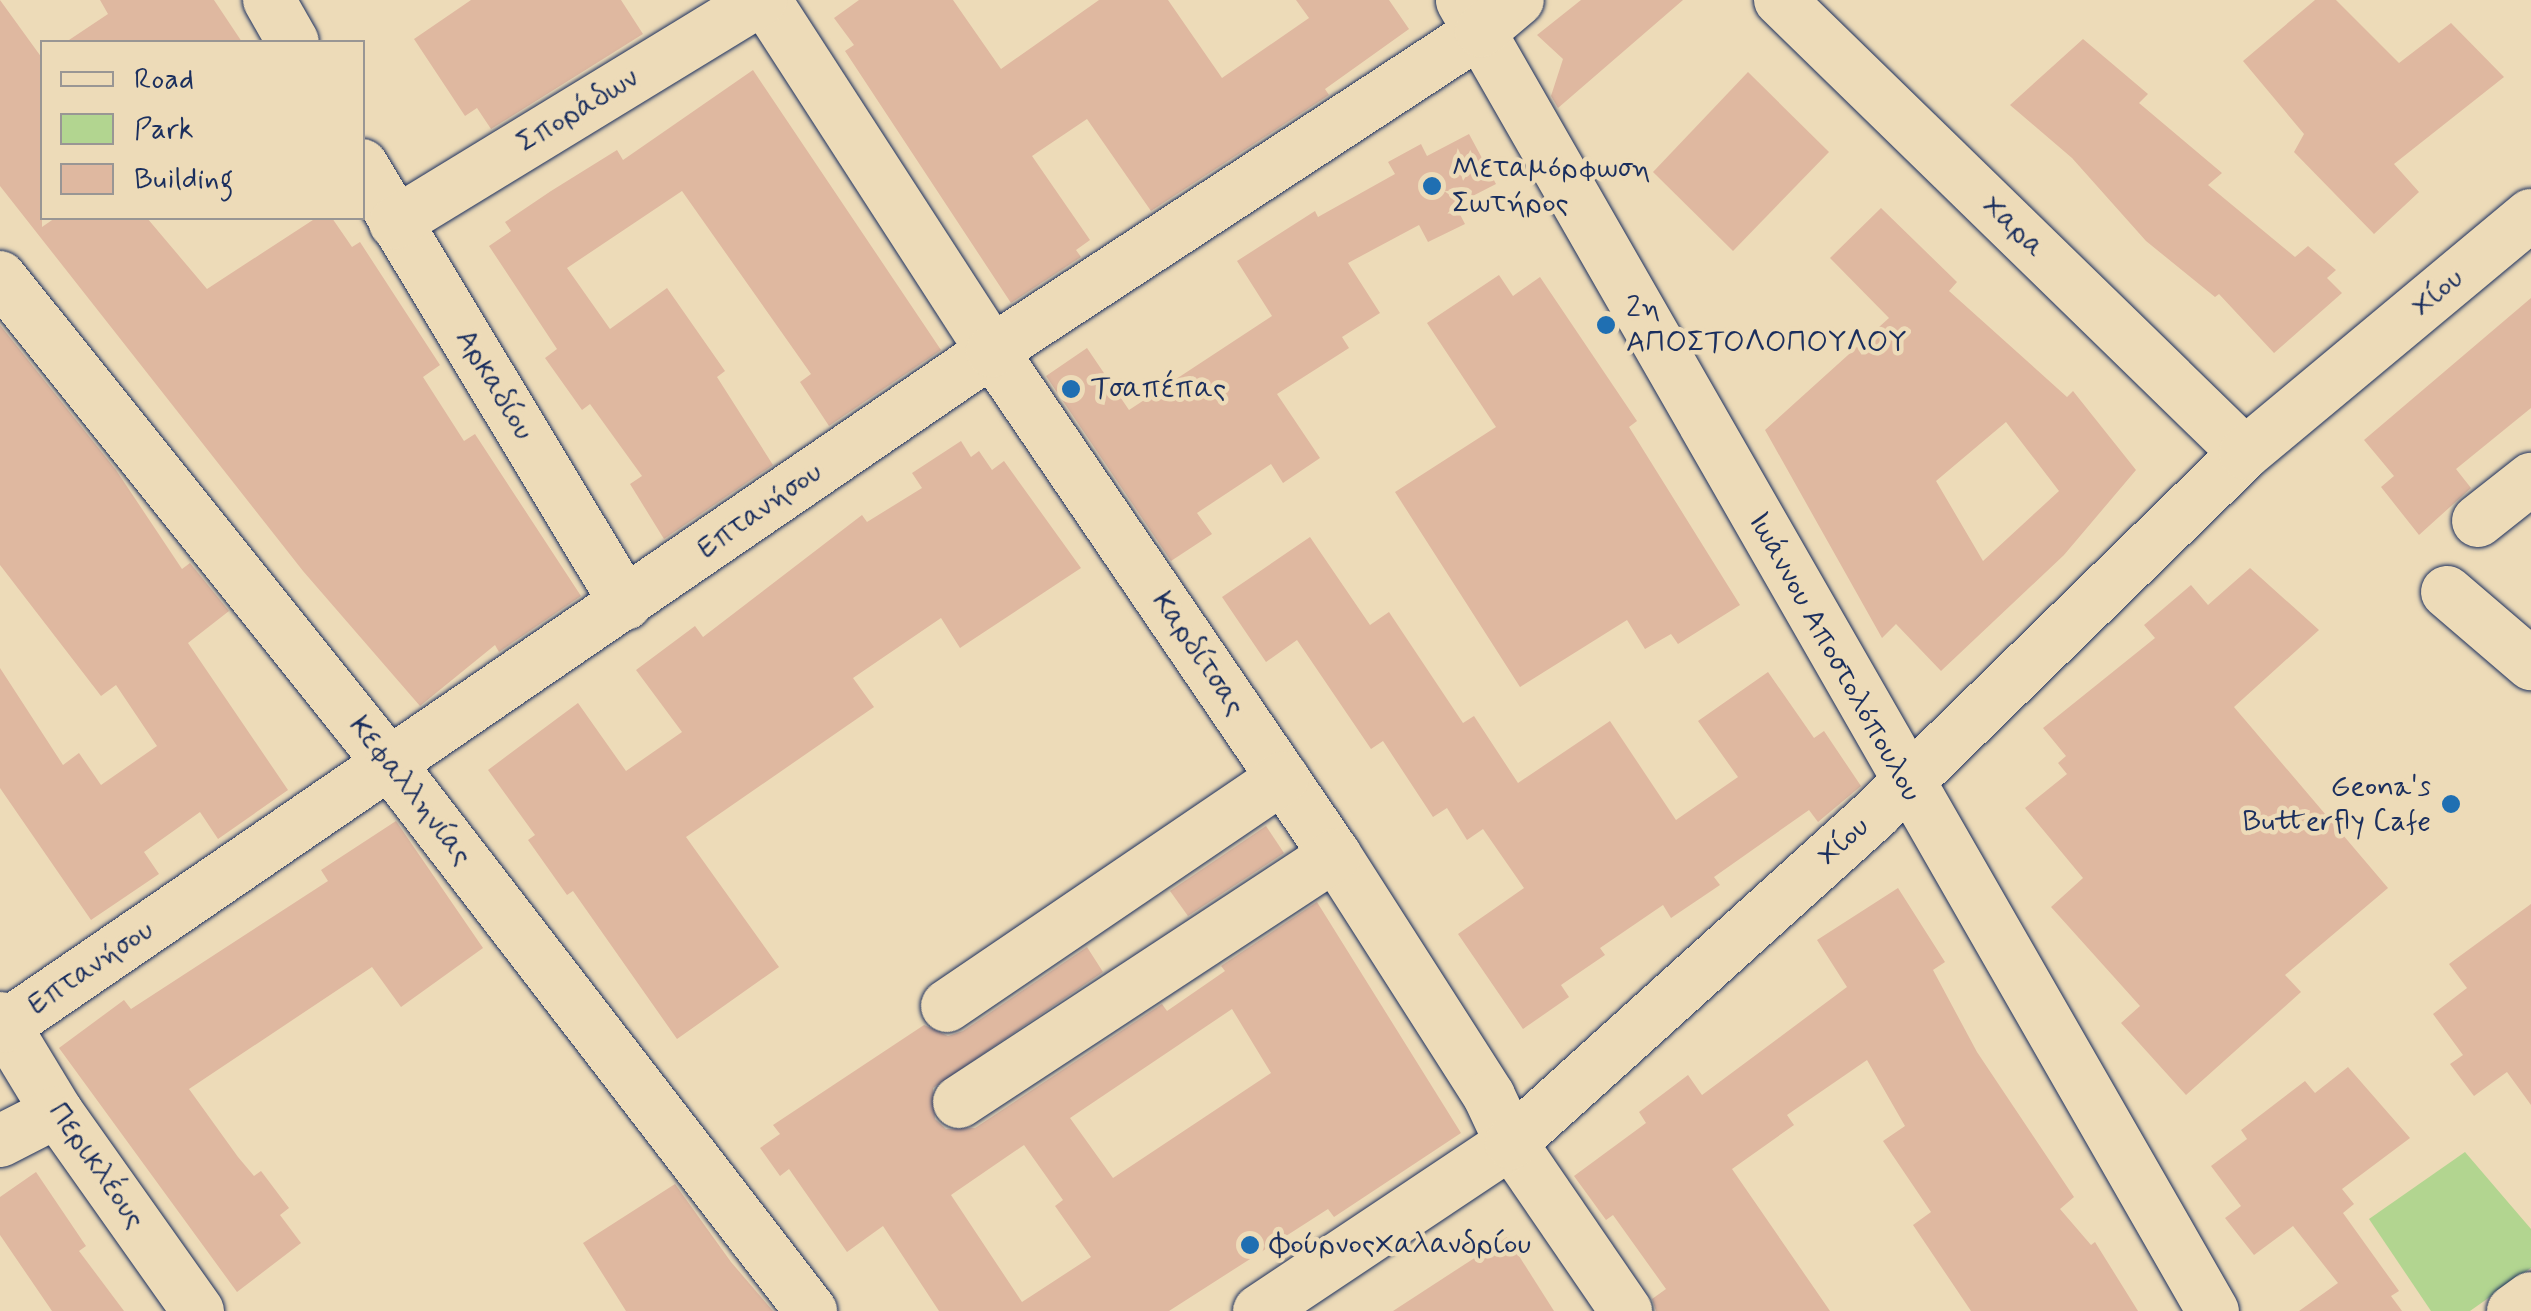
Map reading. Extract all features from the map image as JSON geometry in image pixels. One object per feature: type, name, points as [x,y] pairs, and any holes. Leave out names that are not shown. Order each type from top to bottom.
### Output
[{"type":"street","points":[[268,0],[292,40]]},
{"type":"street","name":"Σποράδων","points":[[396,223],[763,0]]},
{"type":"street","name":"Καρδίτσας","points":[[763,0],[992,351],[1334,854],[1490,1096],[1511,1143],[1626,1311]]},
{"type":"street","name":"Χαρα","points":[[1780,0],[2245,453]]},
{"type":"street","name":"Επτανήσου","points":[[3,1022],[626,604],[1487,10]]},
{"type":"street","name":"Ιωάννου Αποστολόπουλου","points":[[1487,10],[1906,784],[2213,1311]]},
{"type":"street","name":"Αρκαδίου","points":[[365,170],[626,604]]},
{"type":"street","name":"Χίου","points":[[1259,1311],[1511,1143],[1906,784],[2245,453],[2531,215]]},
{"type":"street","name":"Κεφαλληνίας","points":[[0,277],[389,764],[811,1311]]},
{"type":"street","points":[[2478,521],[2531,479]]},
{"type":"street","points":[[2447,592],[2531,664]]},
{"type":"street","points":[[946,1006],[1283,778]]},
{"type":"street","points":[[959,1102],[1334,854]]},
{"type":"street","name":"Περικλέους","points":[[3,1022],[57,1112],[198,1311]]},
{"type":"street","points":[[0,1141],[57,1112]]},
{"type":"street","points":[[2512,1311],[2531,1298]]},
{"type":"green space","points":[[2465,1152],[2531,1229],[2531,1268],[2470,1311],[2431,1311],[2369,1219]]},
{"type":"building","points":[[0,0],[40,55],[42,227],[52,220],[149,220],[207,289],[313,220],[333,220],[352,247],[360,242],[440,365],[423,377],[464,441],[475,434],[581,596],[499,652],[495,645],[420,706],[303,571],[0,186]]},
{"type":"building","points":[[100,0],[214,0],[241,40],[69,40],[108,14]]},
{"type":"building","points":[[471,0],[621,0],[643,34],[491,129],[477,108],[465,116],[414,39]]},
{"type":"building","points":[[859,0],[953,0],[1001,69],[1099,0],[1168,0],[1222,78],[1309,18],[1296,0],[1389,0],[1409,29],[1325,89],[1329,95],[1151,211],[1087,119],[1032,156],[1090,240],[1076,250],[1081,257],[1011,303],[845,51],[854,45],[834,18]]},
{"type":"building","points":[[1581,0],[1683,0],[1558,108],[1551,96],[1563,59],[1537,35]]},
{"type":"building","points":[[2315,0],[2336,0],[2399,63],[2451,23],[2504,77],[2394,164],[2419,192],[2374,234],[2294,152],[2304,134],[2243,61]]},
{"type":"building","points":[[2083,39],[2148,94],[2139,103],[2222,173],[2208,185],[2295,257],[2308,246],[2336,270],[2327,278],[2342,293],[2274,353],[2219,294],[2215,297],[2146,241],[2072,158],[2010,105]]},
{"type":"building","points":[[753,70],[941,350],[829,426],[800,382],[811,374],[682,191],[567,268],[610,329],[667,288],[725,371],[717,377],[773,465],[664,539],[630,484],[642,476],[590,404],[582,410],[545,358],[557,349],[489,246],[511,231],[505,222],[551,191],[617,150],[623,160]]},
{"type":"building","points":[[1748,72],[1829,152],[1733,251],[1653,172]]},
{"type":"building","points":[[1469,134],[1496,184],[1455,205],[1465,224],[1428,242],[1419,225],[1348,263],[1380,313],[1342,337],[1349,348],[1277,394],[1320,458],[1283,483],[1271,464],[1197,513],[1212,534],[1171,561],[1046,376],[1087,348],[1129,410],[1272,316],[1237,261],[1315,211],[1318,217],[1395,174],[1388,162],[1421,144],[1427,156]]},
{"type":"building","points":[[1881,208],[1957,282],[1949,291],[2067,397],[2073,391],[2136,470],[2064,555],[1941,671],[1896,624],[1882,638],[1765,430],[1889,318],[1830,258]],"holes":[[[2006,422],[2059,491],[1983,561],[1936,481]]]},
{"type":"building","points":[[1499,275],[1513,296],[1540,277],[1637,421],[1629,427],[1740,605],[1678,644],[1671,634],[1645,649],[1627,620],[1520,687],[1395,492],[1496,427],[1427,323]]},
{"type":"building","points":[[2531,298],[2531,408],[2456,469],[2471,488],[2419,535],[2381,487],[2394,476],[2364,440]]},
{"type":"building","points":[[0,325],[116,470],[182,569],[190,563],[229,611],[188,643],[288,790],[218,839],[200,812],[144,852],[159,874],[91,920],[0,788],[0,668],[63,765],[79,753],[101,785],[157,746],[116,685],[101,696],[0,565]]},
{"type":"building","points":[[961,441],[971,457],[979,451],[992,470],[1004,461],[1081,568],[960,648],[941,618],[853,678],[874,707],[686,837],[779,967],[677,1039],[573,891],[567,895],[528,840],[535,835],[488,770],[578,703],[626,771],[682,732],[636,670],[695,626],[703,637],[862,515],[867,522],[922,488],[912,473]]},
{"type":"building","points":[[1310,537],[1370,625],[1389,612],[1463,723],[1474,716],[1518,783],[1610,721],[1676,820],[1738,777],[1698,721],[1768,672],[1814,738],[1824,731],[1861,786],[1818,822],[1809,810],[1714,877],[1720,885],[1671,918],[1663,905],[1600,948],[1605,955],[1561,985],[1569,997],[1523,1029],[1458,934],[1524,888],[1483,829],[1467,840],[1447,808],[1433,817],[1383,741],[1371,749],[1297,640],[1266,662],[1222,597]]},
{"type":"building","points":[[2250,568],[2319,630],[2234,707],[2388,888],[2285,975],[2301,992],[2186,1095],[2121,1023],[2140,1006],[2051,907],[2083,878],[2025,808],[2067,774],[2058,763],[2066,756],[2043,728],[2155,638],[2144,625],[2191,585],[2208,605]]},
{"type":"building","points":[[396,821],[483,948],[401,1007],[372,967],[189,1089],[238,1157],[254,1176],[261,1171],[289,1208],[280,1215],[301,1243],[237,1292],[59,1048],[124,1000],[131,1009],[328,881],[321,870]]},
{"type":"building","points":[[1266,826],[1284,853],[1188,916],[1170,891]]},
{"type":"building","points":[[1898,888],[1945,962],[1933,970],[1977,1052],[2074,1197],[2060,1209],[2091,1245],[2095,1242],[2138,1311],[1971,1311],[1913,1225],[1931,1212],[1883,1141],[1905,1126],[1867,1060],[1787,1115],[1794,1125],[1732,1169],[1830,1311],[1656,1311],[1652,1299],[1666,1289],[1613,1215],[1606,1220],[1574,1176],[1646,1123],[1639,1112],[1688,1075],[1702,1095],[1847,987],[1817,940]]},
{"type":"building","points":[[1317,902],[1461,1133],[1334,1217],[1328,1209],[1169,1311],[939,1311],[883,1226],[847,1252],[789,1169],[780,1176],[760,1148],[780,1134],[773,1125],[924,1025],[948,1036],[963,1031],[1087,947],[1103,972],[933,1088],[935,1119],[946,1129],[975,1128],[1162,1004],[1167,1011],[1225,971],[1221,966]],"holes":[[[1232,1009],[1271,1073],[1113,1178],[1070,1118]],[[1024,1145],[1063,1200],[1055,1206],[1091,1257],[1022,1302],[951,1195]]]},
{"type":"building","points":[[2531,904],[2531,1105],[2507,1072],[2474,1096],[2450,1064],[2463,1055],[2433,1014],[2467,988],[2449,964]]},
{"type":"building","points":[[2348,1067],[2410,1138],[2342,1189],[2354,1204],[2343,1213],[2399,1291],[2391,1296],[2402,1311],[2299,1311],[2338,1283],[2293,1226],[2254,1255],[2225,1218],[2241,1206],[2211,1166],[2247,1139],[2241,1130],[2305,1081],[2315,1093]]},
{"type":"building","points":[[36,1172],[86,1246],[79,1251],[124,1311],[52,1311],[0,1235],[0,1197]]},
{"type":"building","points":[[675,1184],[731,1262],[773,1311],[626,1311],[583,1243]]},
{"type":"building","points":[[1507,1237],[1554,1311],[1393,1311],[1456,1270]]},
{"type":"place","name":"Μεταμόρφωση Σωτήρος","points":[[1432,186]]},
{"type":"place","name":"2η ΑΠΟΣΤΟΛΟΠΟΥΛΟΥ","points":[[1606,325]]},
{"type":"place","name":"Τσαπέπας","points":[[1071,389]]},
{"type":"place","name":"Geona's Butterfly Cafe","points":[[2451,804]]},
{"type":"place","name":"ΦούρνοςΧαλανδρίου","points":[[1250,1245]]}]
